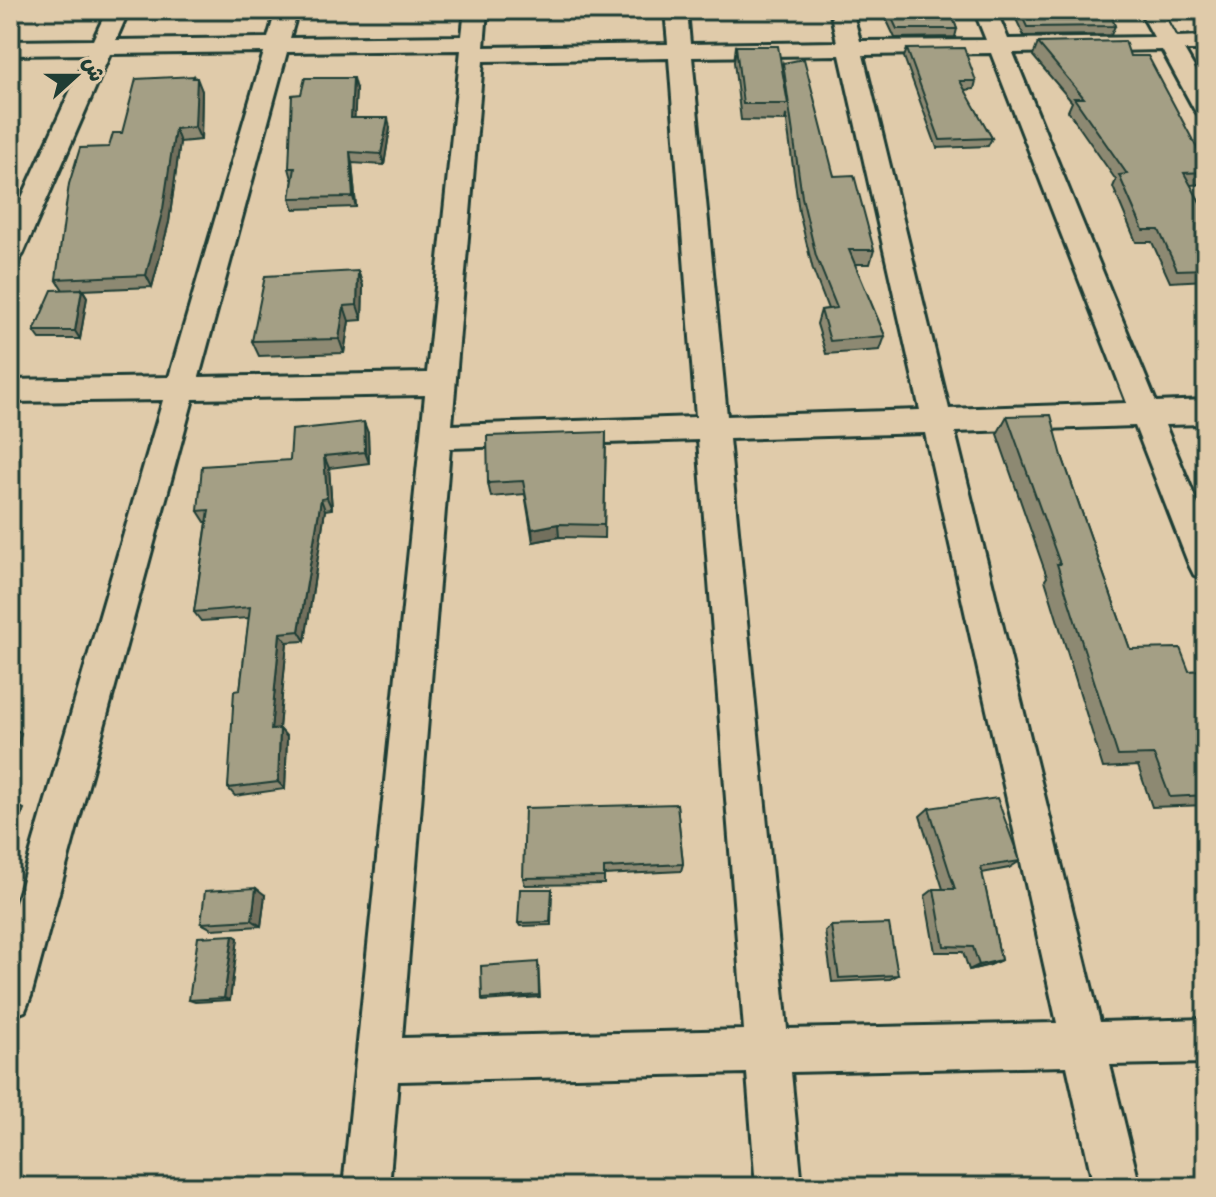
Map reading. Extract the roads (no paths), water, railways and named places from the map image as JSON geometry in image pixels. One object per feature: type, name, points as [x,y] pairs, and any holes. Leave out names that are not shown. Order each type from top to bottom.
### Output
[{"type":"street","points":[[10,254],[118,10]]},
{"type":"street","points":[[10,996],[287,10]]},
{"type":"street","points":[[676,10],[779,1187]]},
{"type":"street","points":[[841,10],[1117,1187]]},
{"type":"street","points":[[985,10],[1206,565]]},
{"type":"street","points":[[1150,10],[1206,109]]},
{"type":"street","points":[[10,48],[277,45],[474,36],[679,51],[1206,43]]},
{"type":"street","points":[[366,1187],[474,36]]},
{"type":"street","points":[[10,391],[441,384]]},
{"type":"street","points":[[436,437],[1206,412]]},
{"type":"street","points":[[378,1060],[1206,1041]]}]
